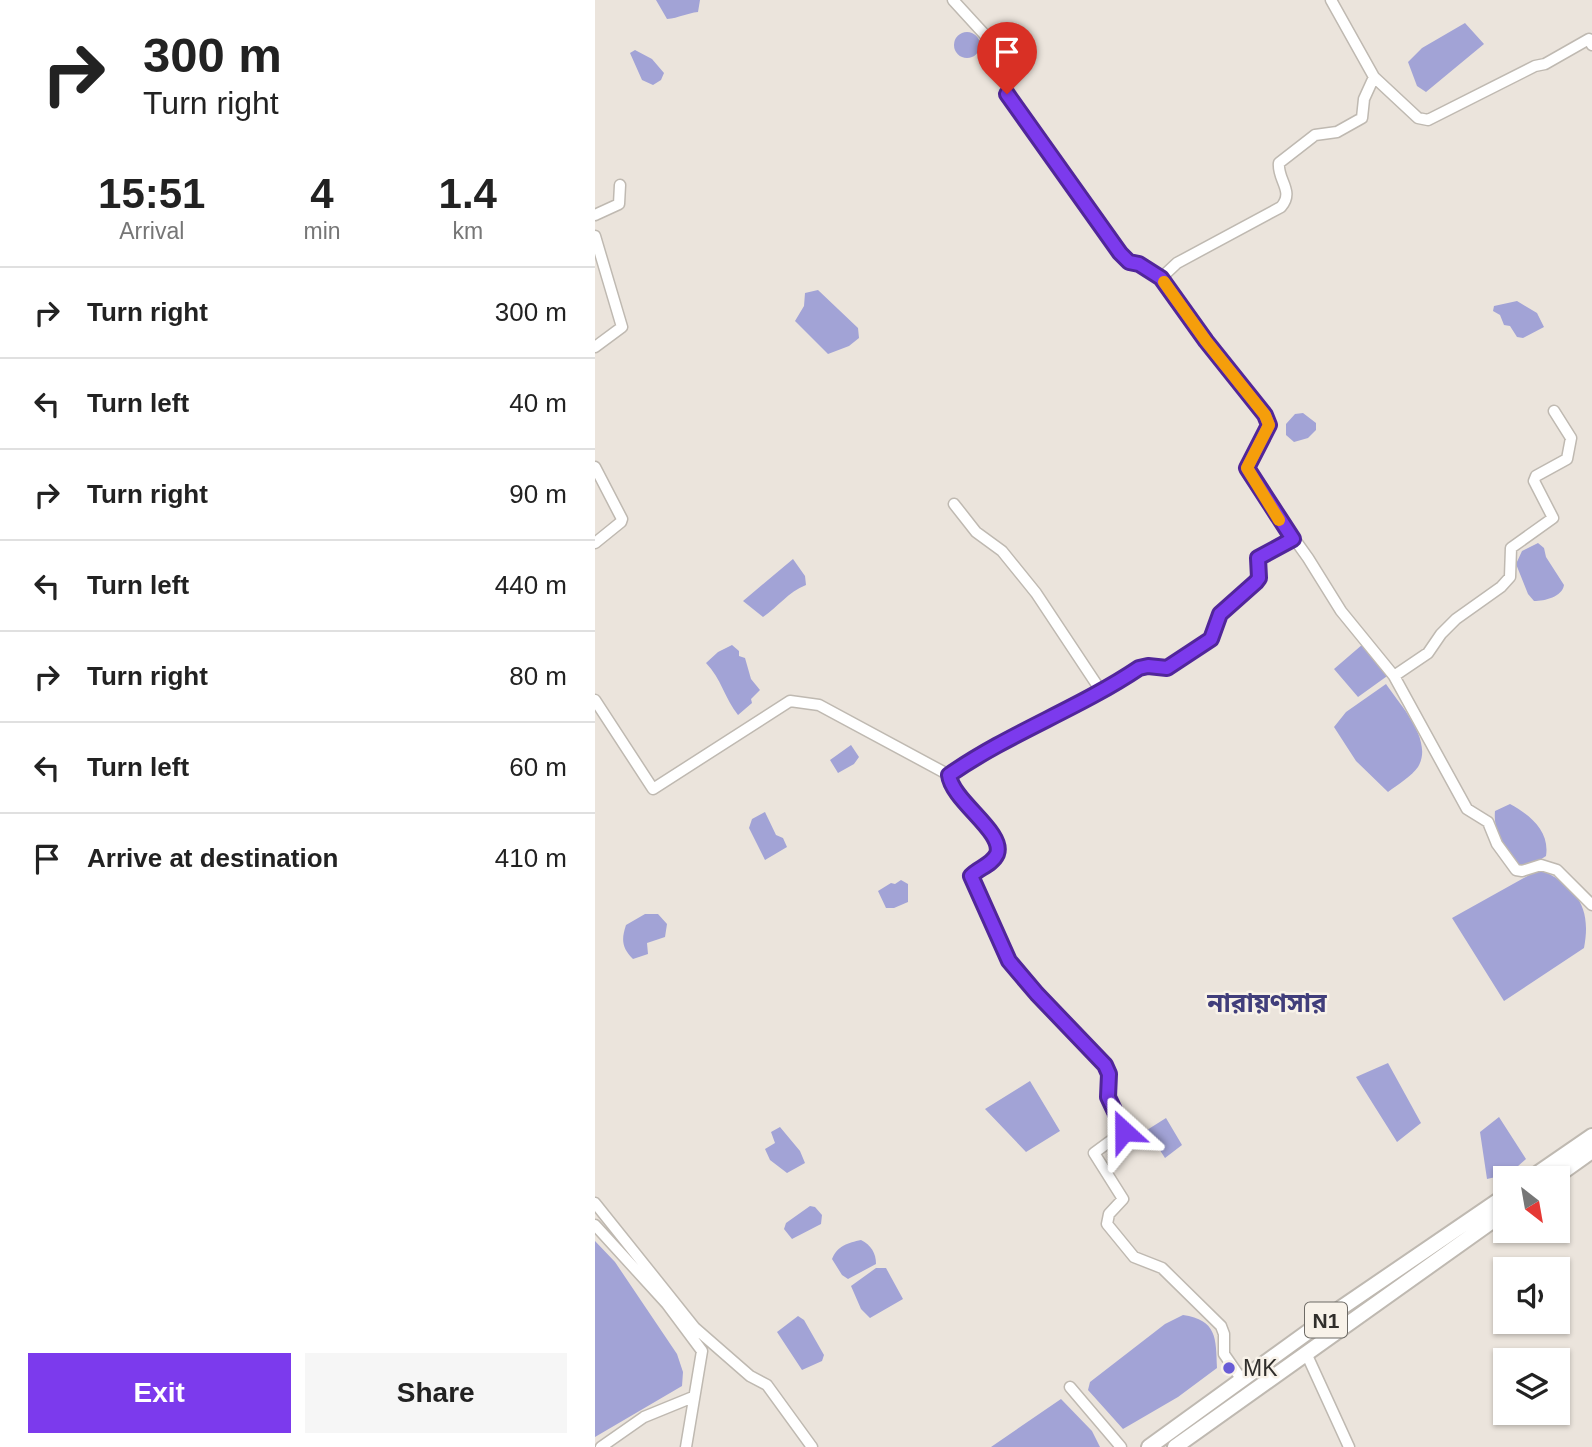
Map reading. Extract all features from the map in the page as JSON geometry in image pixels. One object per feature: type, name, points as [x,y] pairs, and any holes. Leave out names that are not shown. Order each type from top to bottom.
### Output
[{"type":"highway","points":[[1548,1166],[1592,1136]]},
{"type":"highway","points":[[1570,1167],[1592,1151]]},
{"type":"highway","name":"N1","points":[[1177,1439],[1242,1380],[1493,1204]]},
{"type":"highway","name":"N1","points":[[1149,1447],[1177,1439],[1306,1353],[1493,1221]]},
{"type":"street","points":[[953,0],[996,47],[1004,60],[1009,100],[1107,236],[1129,262],[1139,264],[1161,278],[1206,341],[1265,415],[1269,425],[1247,468],[1341,611],[1394,676],[1471,814],[1484,817],[1497,844],[1516,870],[1522,871],[1541,865],[1557,870],[1592,905]]},
{"type":"street","points":[[1331,0],[1374,77],[1418,118],[1428,120],[1545,64],[1589,39],[1592,45]]},
{"type":"street","points":[[1161,278],[1177,263],[1281,207],[1287,200],[1288,193],[1278,168],[1279,163],[1315,135],[1337,132],[1362,118],[1364,99],[1374,77]]},
{"type":"street","points":[[595,215],[622,201],[620,186]]},
{"type":"street","points":[[595,236],[622,327],[595,347]]},
{"type":"street","points":[[1394,676],[1428,653],[1456,619],[1500,587],[1510,577],[1511,548],[1552,518],[1534,481],[1536,476],[1567,458],[1571,438],[1553,411]]},
{"type":"street","points":[[595,467],[622,519],[595,543]]},
{"type":"street","points":[[954,504],[976,532],[1002,551],[1036,593],[1101,691]]},
{"type":"street","points":[[949,775],[998,743],[1101,691],[1143,666],[1161,669],[1171,667],[1211,639],[1220,614],[1259,578],[1258,558],[1293,539]]},
{"type":"street","points":[[595,700],[653,789],[790,701],[819,705],[949,775]]},
{"type":"street","points":[[949,775],[950,785],[974,816],[985,823],[997,844],[998,852],[994,858],[971,876],[1009,961],[1105,1065],[1109,1074],[1108,1097],[1124,1131],[1094,1153],[1122,1199],[1109,1214],[1107,1224],[1128,1252],[1162,1268],[1221,1326],[1224,1334],[1224,1354],[1242,1380]]},
{"type":"street","points":[[595,1203],[695,1328],[750,1376],[767,1385],[812,1447]]},
{"type":"street","points":[[595,1226],[667,1304],[702,1351],[686,1447]]},
{"type":"street","points":[[1306,1353],[1349,1447]]},
{"type":"street","points":[[1070,1387],[1121,1447]]},
{"type":"street","points":[[601,1447],[644,1417],[693,1397]]},
{"type":"water","points":[[656,0],[700,0],[698,12],[667,19]]},
{"type":"water","points":[[1465,23],[1484,44],[1426,92],[1417,86],[1408,62],[1422,48]]},
{"type":"water","points":[[967,32],[976,36],[980,45],[976,54],[967,58],[958,54],[954,45],[958,36]]},
{"type":"water","points":[[635,50],[652,59],[664,73],[661,80],[653,85],[642,80],[630,53]]},
{"type":"water","points":[[818,290],[858,328],[859,338],[849,346],[828,354],[795,321],[804,306],[805,293]]},
{"type":"water","points":[[1517,301],[1537,313],[1544,327],[1523,338],[1517,337],[1510,326],[1504,325],[1500,315],[1493,311],[1494,306]]},
{"type":"water","points":[[1303,413],[1316,423],[1316,430],[1308,438],[1294,442],[1286,435],[1286,424],[1295,414]]},
{"type":"water","points":[[1538,543],[1544,548],[1546,557],[1564,585],[1557,595],[1534,601],[1528,594],[1516,564],[1522,551]]},
{"type":"water","points":[[793,559],[805,576],[806,585],[763,617],[743,601]]},
{"type":"water","points":[[1363,644],[1390,674],[1358,697],[1334,669]]},
{"type":"water","points":[[732,645],[739,651],[739,656],[745,658],[751,679],[760,690],[751,699],[752,703],[738,715],[706,663],[718,652]]},
{"type":"water","points":[[1386,684],[1413,723],[1422,746],[1418,767],[1388,792],[1356,761],[1334,727],[1346,712]]},
{"type":"water","points":[[851,745],[859,757],[854,764],[838,773],[830,760]]},
{"type":"water","points":[[1510,804],[1525,813],[1537,825],[1545,839],[1546,856],[1524,867],[1506,851],[1496,827],[1495,811]]},
{"type":"water","points":[[765,812],[776,835],[783,838],[787,847],[765,860],[749,828],[752,819]]},
{"type":"water","points":[[1540,869],[1563,883],[1579,899],[1586,920],[1584,948],[1504,1001],[1452,918]]},
{"type":"water","points":[[901,880],[908,884],[908,902],[894,908],[886,908],[878,891]]},
{"type":"water","points":[[645,914],[658,914],[667,924],[665,937],[647,943],[648,954],[633,959],[625,947],[624,930],[626,925]]},
{"type":"water","points":[[1388,1063],[1421,1123],[1397,1142],[1356,1077]]},
{"type":"water","points":[[1030,1081],[1060,1131],[1026,1152],[985,1109]]},
{"type":"water","points":[[1499,1117],[1526,1159],[1518,1166],[1493,1166],[1493,1178],[1487,1179],[1480,1132]]},
{"type":"water","points":[[1166,1118],[1182,1145],[1165,1158],[1147,1130]]},
{"type":"water","points":[[780,1127],[800,1151],[805,1163],[787,1173],[770,1160],[765,1149],[775,1143],[771,1132]]},
{"type":"water","points":[[810,1206],[815,1207],[822,1215],[821,1224],[792,1239],[784,1229],[786,1223]]},
{"type":"water","points":[[861,1240],[872,1250],[876,1264],[848,1279],[842,1275],[832,1259],[840,1248]]},
{"type":"water","points":[[595,1241],[615,1262],[677,1354],[683,1372],[682,1386],[595,1437]]},
{"type":"water","points":[[876,1268],[886,1268],[903,1299],[870,1318],[861,1309],[851,1286]]},
{"type":"water","points":[[1183,1315],[1203,1321],[1212,1332],[1217,1368],[1178,1397],[1123,1429],[1088,1390],[1090,1382],[1165,1324]]},
{"type":"water","points":[[798,1316],[804,1320],[824,1355],[822,1361],[802,1370],[777,1332]]},
{"type":"water","points":[[1061,1399],[1092,1431],[1100,1447],[991,1447]]},
{"type":"slow traffic","points":[[1164,282],[1206,341],[1265,415],[1269,425],[1247,468],[1248,474],[1279,520]]},
{"type":"place","name":"MK","points":[[1229,1368]]},
{"type":"district","name":"নারায়ণসার","points":[[1267,1003]]},
{"type":"route","points":[[1007,94],[1120,253],[1129,262],[1139,264],[1161,278],[1206,341],[1265,415],[1269,425],[1247,468],[1248,474],[1293,539],[1258,558],[1256,561],[1259,578],[1220,614],[1211,639],[1171,667],[1161,669],[1143,666],[1064,711],[990,747],[949,775],[950,785],[974,816],[985,823],[997,844],[998,852],[994,858],[971,876],[1009,961],[1105,1065],[1109,1074],[1108,1097],[1124,1131]]}]
